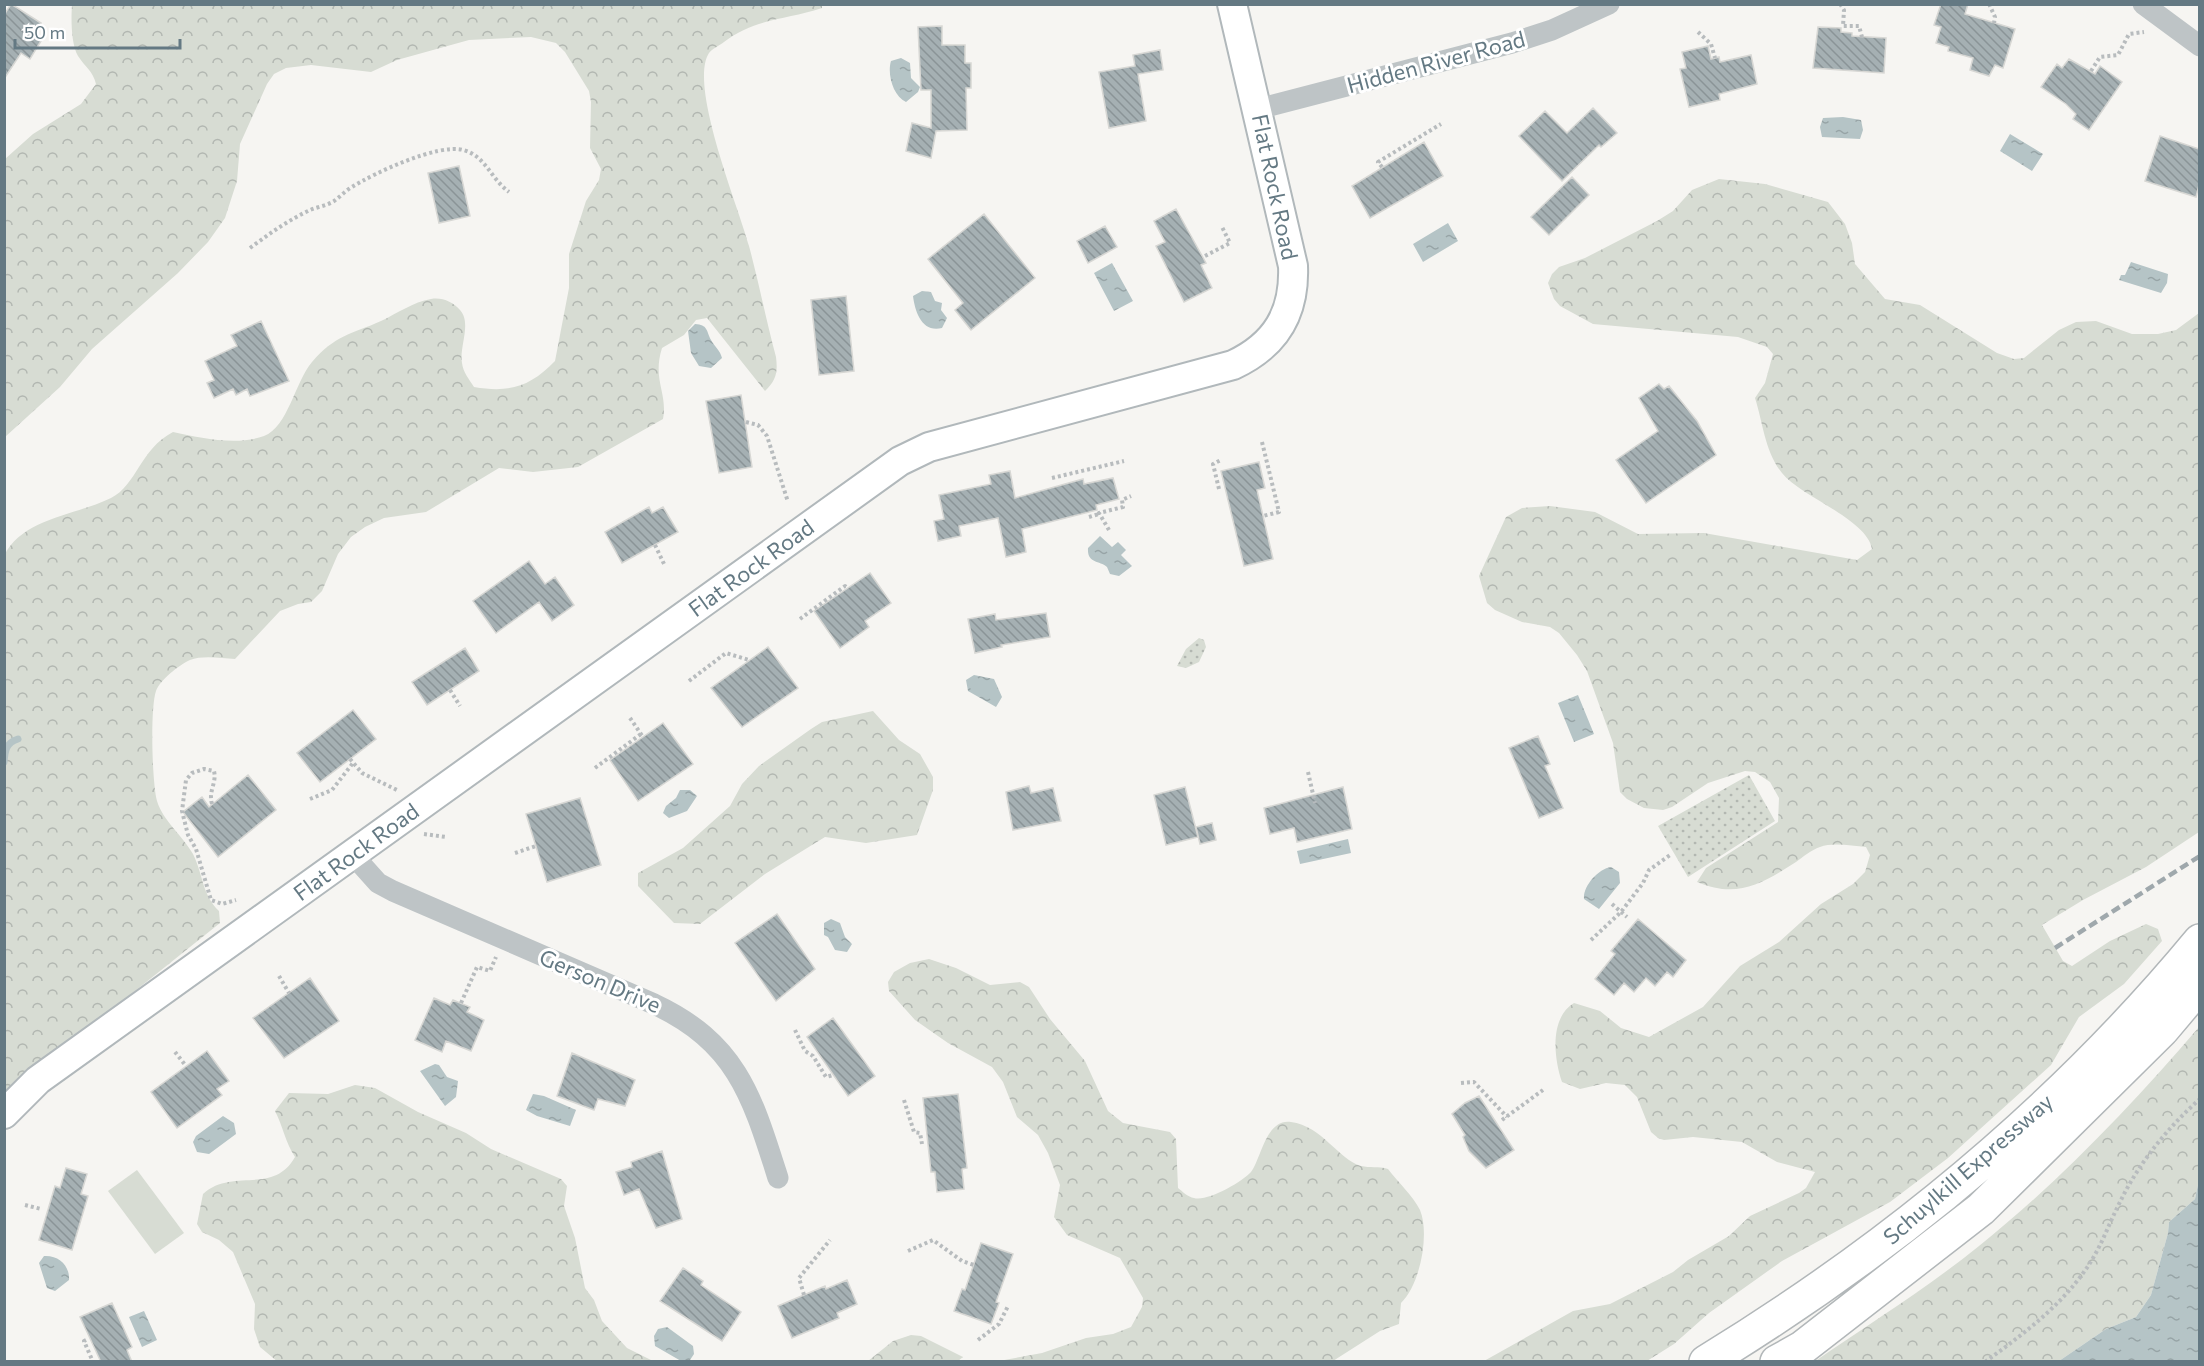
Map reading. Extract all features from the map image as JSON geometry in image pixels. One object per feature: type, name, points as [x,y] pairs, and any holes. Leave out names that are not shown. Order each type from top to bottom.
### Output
[{"type":"highway","name":"Schuylkill Expressway","points":[[1706,1362],[1831,1281],[1960,1181],[2088,1064],[2199,941]]},
{"type":"highway","name":"Schuylkill Expressway","points":[[1777,1362],[1802,1348],[1981,1209],[2162,1030],[2199,985]]},
{"type":"street","name":"Flat Rock Road","points":[[4,1114],[38,1080],[900,460],[929,447],[1215,371],[1246,359],[1260,350],[1282,326],[1294,284],[1291,249],[1232,4]]},
{"type":"street","name":"Hidden River Road","points":[[1258,109],[1512,43],[1552,30],[1609,4]]},
{"type":"street","points":[[2143,4],[2199,46]]},
{"type":"street","name":"Gerson Drive","points":[[352,855],[378,883],[673,1013],[714,1043],[732,1065],[746,1088],[778,1178]]},
{"type":"path","points":[[1840,4],[1844,10],[1843,26],[1859,26],[1862,37]]},
{"type":"path","points":[[1989,4],[1995,17],[1994,23]]},
{"type":"path","points":[[1698,32],[1711,44],[1715,58]]},
{"type":"path","points":[[2091,71],[2100,57],[2118,55],[2129,34],[2144,32]]},
{"type":"path","points":[[1382,167],[1378,162],[1441,124]]},
{"type":"path","points":[[250,248],[274,230],[310,210],[334,201],[351,187],[391,168],[438,151],[456,148],[482,160],[495,182],[509,192]]},
{"type":"path","points":[[1205,256],[1230,243],[1222,227]]},
{"type":"path","points":[[746,422],[758,425],[766,436],[788,502]]},
{"type":"path","points":[[1262,442],[1279,512],[1263,516]]},
{"type":"path","points":[[1219,489],[1213,464],[1221,460]]},
{"type":"path","points":[[1052,478],[1124,461]]},
{"type":"path","points":[[1089,517],[1123,507],[1122,500],[1131,496]]},
{"type":"path","points":[[1099,514],[1109,530]]},
{"type":"path","points":[[655,545],[664,564]]},
{"type":"path","points":[[800,619],[845,586],[847,588]]},
{"type":"path","points":[[689,681],[726,653],[749,660]]},
{"type":"path","points":[[450,690],[460,706]]},
{"type":"path","points":[[595,768],[642,735],[630,718]]},
{"type":"path","points":[[310,799],[332,790],[352,761],[362,772],[398,789],[411,812]]},
{"type":"path","points":[[213,804],[210,796],[216,778],[214,771],[204,769],[192,773],[186,780],[182,811],[188,835],[196,849],[211,900],[222,904],[236,900]]},
{"type":"path","points":[[1308,772],[1315,803]]},
{"type":"path","points":[[515,853],[536,846]]},
{"type":"path","points":[[1591,940],[1621,912],[1643,883],[1649,870],[1670,855]]},
{"type":"path","points":[[1612,904],[1627,916]]},
{"type":"path","points":[[461,1003],[477,967],[489,971],[504,940]]},
{"type":"path","points":[[279,976],[290,993]]},
{"type":"path","points":[[795,1030],[806,1051],[818,1063],[826,1077],[832,1075]]},
{"type":"path","points":[[175,1052],[186,1066]]},
{"type":"path","points":[[1461,1083],[1474,1082],[1504,1118],[1543,1090]]},
{"type":"path","points":[[1985,1362],[2015,1340],[2067,1293],[2092,1259],[2135,1176],[2199,1099]]},
{"type":"path","points":[[904,1100],[914,1132],[920,1133],[922,1144]]},
{"type":"path","points":[[25,1204],[40,1209]]},
{"type":"path","points":[[804,1295],[799,1278],[830,1240]]},
{"type":"path","points":[[908,1251],[933,1240],[962,1261],[974,1265]]},
{"type":"path","points":[[978,1340],[999,1324],[1008,1306]]},
{"type":"path","points":[[86,1340],[84,1341],[93,1362]]},
{"type":"green space","points":[[72,5],[822,5],[822,8],[747,28],[710,52],[704,69],[705,91],[717,147],[749,246],[776,357],[777,368],[772,383],[765,391],[707,318],[696,320],[684,335],[662,348],[659,359],[659,378],[664,401],[663,419],[578,467],[533,472],[499,468],[426,512],[384,518],[365,527],[351,537],[338,554],[322,591],[311,602],[280,611],[235,659],[195,658],[170,673],[158,687],[154,700],[152,746],[157,801],[164,815],[193,854],[209,898],[219,911],[220,923],[5,1095],[4,556],[12,543],[37,525],[97,504],[120,492],[153,448],[173,432],[230,441],[264,436],[279,423],[306,371],[328,346],[344,336],[418,303],[431,299],[443,299],[451,302],[460,310],[465,322],[463,366],[474,387],[508,388],[537,377],[555,361],[569,288],[569,254],[586,201],[599,180],[601,169],[590,148],[591,102],[589,91],[565,52],[556,43],[531,37],[469,40],[397,60],[371,72],[311,65],[286,68],[274,74],[267,84],[240,144],[237,181],[225,218],[208,242],[178,273],[92,349],[60,387],[5,437],[5,159],[33,134],[81,104],[96,84],[93,76],[78,56],[74,45]]},
{"type":"green space","points":[[1719,179],[1765,184],[1828,202],[1845,224],[1852,243],[1855,264],[1885,299],[1920,305],[1997,353],[2014,359],[2024,358],[2059,330],[2076,322],[2096,321],[2132,334],[2158,334],[2176,330],[2199,313],[2199,832],[2146,867],[2083,900],[2042,925],[2063,961],[2072,966],[2110,941],[2146,924],[2158,929],[2162,941],[2124,984],[2079,1017],[2051,1065],[1948,1158],[1890,1202],[1782,1261],[1709,1313],[1674,1344],[1647,1361],[1484,1361],[1573,1311],[1610,1304],[1673,1272],[1688,1260],[1729,1236],[1750,1216],[1799,1193],[1806,1188],[1815,1172],[1777,1162],[1742,1142],[1693,1137],[1664,1140],[1658,1138],[1651,1132],[1637,1097],[1625,1085],[1606,1083],[1580,1089],[1562,1082],[1557,1062],[1557,1029],[1560,1018],[1574,1003],[1600,1011],[1621,1028],[1649,1037],[1703,1007],[1740,966],[1779,942],[1821,904],[1853,884],[1865,872],[1870,855],[1866,847],[1837,845],[1820,847],[1772,877],[1749,887],[1725,889],[1697,882],[1706,868],[1778,822],[1779,798],[1770,782],[1755,772],[1745,771],[1708,783],[1672,807],[1663,810],[1644,808],[1627,799],[1620,792],[1613,743],[1587,671],[1577,655],[1559,633],[1550,627],[1522,622],[1495,610],[1487,603],[1479,576],[1506,517],[1522,508],[1550,506],[1595,512],[1638,534],[1704,533],[1857,560],[1872,549],[1867,538],[1858,528],[1791,482],[1776,465],[1768,447],[1755,398],[1765,383],[1773,354],[1767,347],[1738,337],[1593,324],[1560,306],[1554,299],[1548,283],[1552,274],[1559,267],[1585,258],[1657,221],[1673,211],[1692,190]]},
{"type":"green space","points":[[1199,638],[1204,640],[1206,647],[1199,662],[1186,668],[1177,666],[1186,649]]},
{"type":"green space","points":[[873,711],[899,740],[920,754],[933,777],[933,790],[917,835],[866,843],[825,837],[765,874],[700,924],[674,923],[638,886],[638,873],[683,848],[730,806],[742,784],[759,766],[822,722]]},
{"type":"green space","points":[[1749,775],[1775,821],[1688,877],[1658,826]]},
{"type":"green space","points":[[929,959],[956,968],[990,985],[1020,982],[1029,987],[1050,1019],[1085,1061],[1108,1111],[1123,1123],[1170,1132],[1176,1139],[1178,1188],[1190,1197],[1200,1198],[1215,1194],[1232,1186],[1251,1172],[1270,1133],[1283,1122],[1302,1125],[1312,1130],[1345,1157],[1361,1166],[1388,1169],[1420,1210],[1424,1232],[1418,1272],[1408,1295],[1401,1303],[1399,1324],[1380,1331],[1333,1361],[999,1361],[1042,1353],[1086,1338],[1113,1334],[1131,1327],[1142,1307],[1143,1298],[1120,1258],[1067,1235],[1054,1217],[1060,1185],[1048,1153],[1038,1135],[1017,1117],[1003,1082],[992,1067],[948,1043],[915,1020],[889,991],[888,982],[894,972],[910,963]]},
{"type":"green space","points":[[2199,1027],[2199,1180],[2195,1199],[2169,1222],[2151,1295],[2136,1317],[2106,1329],[2059,1361],[1814,1362],[1898,1306],[2009,1221],[2067,1169],[2148,1085]]},
{"type":"green space","points":[[355,1085],[375,1088],[418,1112],[466,1133],[491,1149],[561,1179],[567,1186],[564,1206],[575,1238],[585,1288],[594,1300],[602,1321],[627,1348],[653,1361],[278,1362],[260,1347],[254,1329],[255,1304],[233,1252],[219,1240],[202,1232],[197,1224],[203,1194],[214,1186],[227,1182],[264,1179],[286,1169],[295,1157],[275,1111],[289,1093],[328,1094]]},
{"type":"green space","points":[[137,1170],[184,1233],[155,1254],[108,1191]]},
{"type":"green space","points":[[911,1335],[921,1336],[963,1357],[958,1361],[868,1361],[893,1341]]},
{"type":"water","points":[[901,58],[910,63],[911,78],[920,87],[918,92],[906,102],[894,90],[890,72],[891,61]]},
{"type":"water","points":[[1843,117],[1861,120],[1863,130],[1860,139],[1822,137],[1820,127],[1823,118]]},
{"type":"water","points":[[2010,134],[2043,154],[2032,171],[2000,151]]},
{"type":"water","points":[[1448,223],[1458,241],[1423,262],[1413,244]]},
{"type":"water","points":[[2131,262],[2168,274],[2167,283],[2161,293],[2119,280],[2121,275],[2125,275]]},
{"type":"water","points":[[1112,263],[1133,301],[1114,311],[1094,273]]},
{"type":"water","points":[[922,291],[931,292],[935,301],[942,303],[941,310],[947,318],[942,328],[929,327],[921,320],[913,296]]},
{"type":"water","points":[[695,324],[706,329],[721,355],[722,358],[711,368],[699,366],[691,353],[688,331]]},
{"type":"water","points":[[1100,536],[1112,547],[1118,542],[1126,550],[1121,555],[1132,566],[1119,576],[1110,574],[1107,567],[1089,557],[1088,548]]},
{"type":"water","points":[[974,675],[994,679],[1002,697],[996,707],[968,691],[966,680]]},
{"type":"water","points":[[1578,695],[1594,734],[1574,742],[1558,703]]},
{"type":"water","points":[[680,790],[690,790],[697,796],[687,811],[669,818],[663,813]]},
{"type":"water","points":[[1348,839],[1351,853],[1300,864],[1297,851]]},
{"type":"water","points":[[1611,867],[1619,872],[1620,883],[1599,909],[1584,899],[1584,894],[1596,875]]},
{"type":"water","points":[[831,919],[840,923],[845,937],[852,944],[847,952],[835,950],[828,937],[824,935],[824,923]]},
{"type":"water","points":[[435,1064],[439,1065],[447,1077],[458,1081],[456,1097],[445,1106],[420,1071]]},
{"type":"water","points":[[533,1094],[544,1096],[576,1110],[570,1126],[537,1116],[526,1110]]},
{"type":"water","points":[[223,1116],[234,1123],[236,1134],[209,1154],[197,1152],[193,1142],[196,1136]]},
{"type":"water","points":[[2199,1180],[2199,1361],[2059,1361],[2106,1329],[2136,1317],[2151,1295],[2169,1222],[2195,1199]]},
{"type":"water","points":[[44,1256],[59,1259],[68,1270],[69,1280],[55,1291],[47,1288],[39,1263]]},
{"type":"water","points":[[144,1311],[157,1340],[142,1347],[129,1317]]},
{"type":"water","points":[[667,1327],[693,1346],[694,1354],[690,1360],[681,1361],[655,1346],[654,1336],[658,1329]]},
{"type":"building","points":[[11,4],[41,23],[32,36],[41,41],[30,59],[21,53],[4,79],[4,15]]},
{"type":"building","points":[[1941,4],[1968,4],[1965,14],[2015,29],[2003,68],[1995,65],[1989,76],[1970,70],[1973,58],[1948,51],[1949,47],[1936,43],[1941,27],[1934,25]]},
{"type":"building","points":[[942,26],[942,45],[965,45],[965,63],[971,63],[971,88],[966,88],[967,130],[936,131],[931,158],[906,151],[912,123],[931,128],[931,90],[921,90],[918,27]]},
{"type":"building","points":[[1818,27],[1841,28],[1841,32],[1852,33],[1852,36],[1886,38],[1884,73],[1813,68]]},
{"type":"building","points":[[1708,46],[1711,59],[1719,57],[1720,62],[1751,55],[1757,84],[1719,94],[1720,100],[1689,107],[1680,69],[1686,68],[1682,52]]},
{"type":"building","points":[[1160,50],[1163,70],[1138,74],[1146,121],[1109,128],[1099,72],[1135,66],[1133,55]]},
{"type":"building","points":[[2069,59],[2095,74],[2100,66],[2122,82],[2089,130],[2073,119],[2076,114],[2066,104],[2041,87],[2057,64],[2062,68]]},
{"type":"building","points":[[1593,108],[1617,133],[1601,147],[1599,145],[1562,181],[1519,136],[1545,111],[1567,133]]},
{"type":"building","points":[[2160,136],[2199,149],[2199,185],[2196,197],[2145,181]]},
{"type":"building","points":[[1424,142],[1443,176],[1370,218],[1352,186]]},
{"type":"building","points":[[459,166],[470,216],[439,223],[428,173]]},
{"type":"building","points":[[1572,177],[1589,195],[1549,235],[1531,217]]},
{"type":"building","points":[[1176,209],[1206,263],[1201,265],[1212,288],[1184,302],[1156,246],[1165,242],[1154,221]]},
{"type":"building","points":[[984,214],[1035,278],[971,330],[955,310],[963,303],[928,259]]},
{"type":"building","points":[[1105,226],[1117,247],[1088,263],[1077,241]]},
{"type":"building","points":[[846,296],[854,371],[819,375],[811,300]]},
{"type":"building","points":[[261,321],[289,381],[250,396],[247,389],[236,395],[233,389],[214,398],[207,383],[214,380],[205,361],[237,346],[231,335]]},
{"type":"building","points":[[1659,384],[1664,389],[1669,386],[1697,421],[1716,455],[1646,503],[1616,460],[1658,431],[1639,398]]},
{"type":"building","points":[[741,395],[752,467],[719,473],[706,401]]},
{"type":"building","points":[[1259,462],[1265,488],[1257,490],[1273,559],[1244,566],[1221,471]]},
{"type":"building","points":[[1010,471],[1015,498],[1083,479],[1084,484],[1113,478],[1119,499],[1096,505],[1097,510],[1022,529],[1026,552],[1006,557],[998,518],[959,526],[961,536],[938,541],[934,521],[944,519],[939,495],[991,484],[989,475]]},
{"type":"building","points":[[649,507],[652,513],[663,507],[678,532],[622,563],[605,532]]},
{"type":"building","points":[[529,561],[545,584],[555,577],[574,605],[552,621],[539,602],[496,633],[473,601]]},
{"type":"building","points":[[870,573],[891,603],[865,621],[869,627],[840,648],[814,611]]},
{"type":"building","points":[[1046,613],[1050,637],[1001,645],[1002,647],[975,653],[968,619],[995,614],[996,620]]},
{"type":"building","points":[[768,647],[798,688],[742,727],[711,688]]},
{"type":"building","points":[[465,648],[479,671],[427,705],[412,682]]},
{"type":"building","points":[[353,710],[376,739],[320,782],[297,753]]},
{"type":"building","points":[[663,723],[693,764],[638,801],[610,760]]},
{"type":"building","points":[[1538,736],[1550,764],[1545,766],[1563,808],[1539,818],[1509,748]]},
{"type":"building","points":[[248,775],[276,810],[218,857],[183,812],[202,797],[209,807]]},
{"type":"building","points":[[1029,786],[1031,793],[1053,788],[1061,821],[1013,830],[1006,792]]},
{"type":"building","points":[[1185,787],[1198,837],[1166,845],[1154,795]]},
{"type":"building","points":[[1343,787],[1352,829],[1297,842],[1294,828],[1270,834],[1264,808]]},
{"type":"building","points":[[580,798],[601,865],[547,882],[526,814]]},
{"type":"building","points":[[1212,823],[1216,840],[1200,844],[1196,827]]},
{"type":"building","points":[[777,914],[815,969],[776,1001],[735,943]]},
{"type":"building","points":[[1638,919],[1686,960],[1673,977],[1667,972],[1655,986],[1646,978],[1634,992],[1624,983],[1614,995],[1595,979],[1615,954],[1611,951]]},
{"type":"building","points":[[310,978],[339,1021],[284,1058],[253,1018]]},
{"type":"building","points":[[434,998],[450,1005],[453,1000],[470,1007],[467,1012],[484,1020],[471,1051],[446,1041],[442,1052],[415,1040]]},
{"type":"building","points":[[833,1018],[875,1076],[848,1096],[807,1037]]},
{"type":"building","points":[[207,1051],[229,1081],[217,1089],[222,1095],[177,1128],[151,1092]]},
{"type":"building","points":[[572,1053],[635,1080],[625,1106],[598,1099],[594,1110],[557,1096]]},
{"type":"building","points":[[958,1094],[967,1168],[962,1169],[964,1189],[937,1192],[935,1172],[931,1172],[923,1098]]},
{"type":"building","points":[[1479,1096],[1514,1150],[1486,1168],[1469,1151],[1463,1137],[1465,1135],[1452,1114],[1465,1103]]},
{"type":"building","points":[[662,1151],[682,1219],[656,1228],[639,1189],[624,1195],[616,1172],[632,1167],[631,1162]]},
{"type":"building","points":[[66,1168],[87,1174],[81,1194],[88,1196],[72,1250],[39,1240],[55,1186],[60,1188]]},
{"type":"building","points":[[981,1243],[1013,1254],[996,1302],[999,1303],[991,1324],[954,1311],[962,1289],[965,1290]]},
{"type":"building","points":[[683,1268],[703,1281],[701,1285],[741,1312],[722,1341],[660,1301]]},
{"type":"building","points":[[847,1280],[857,1304],[837,1313],[839,1318],[792,1338],[778,1306],[825,1286],[826,1289]]},
{"type":"building","points":[[112,1303],[132,1347],[127,1350],[132,1362],[101,1362],[80,1317]]},
{"type":"waterway","points":[[4,762],[7,748],[18,739]]},
{"type":"railway","points":[[2055,948],[2200,856]]}]
